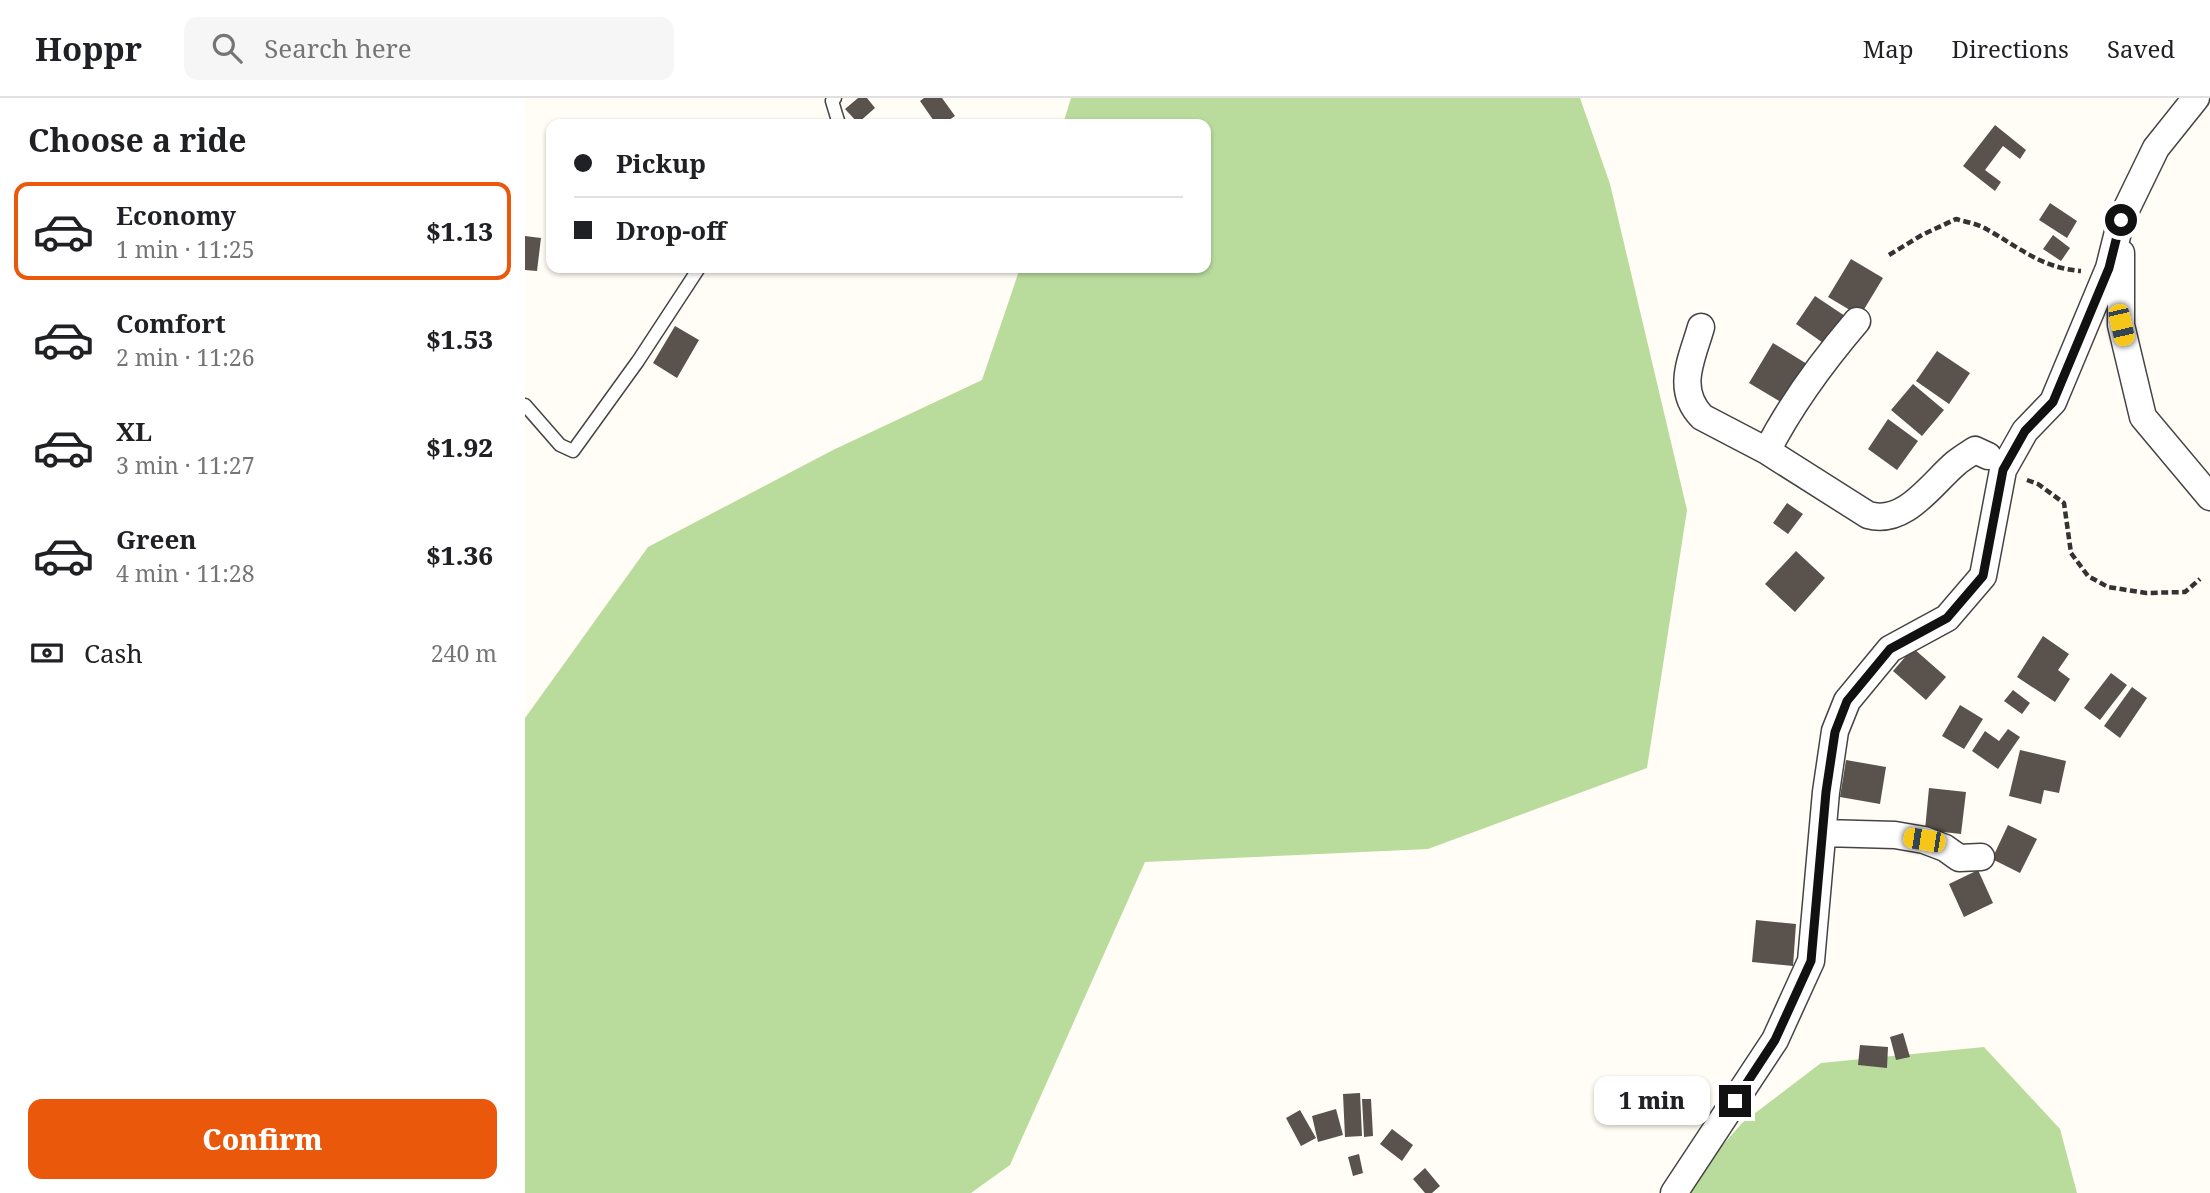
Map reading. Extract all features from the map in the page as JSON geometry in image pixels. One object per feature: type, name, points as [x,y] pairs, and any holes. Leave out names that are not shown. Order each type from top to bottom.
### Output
[{"type":"street","points":[[1674,1193],[1775,1040],[1811,961],[1826,792],[1835,732],[1847,701],[1890,649],[1947,618],[1983,576],[1996,463],[2053,402],[2109,268],[2121,220],[2155,148],[2196,98]]},
{"type":"street","points":[[2121,220],[2121,325],[2143,417],[2210,497]]},
{"type":"street","points":[[1767,451],[1783,419],[1824,359],[1857,321]]},
{"type":"street","points":[[1701,327],[1685,383],[1694,410],[1702,417],[1767,451],[1868,515],[1889,517],[1923,498],[1956,463],[1975,450],[1996,463]]},
{"type":"street","points":[[1822,834],[1895,835],[1924,840],[1945,848],[1959,858],[1981,858]]},
{"type":"lane","points":[[835,98],[832,101],[837,119]]},
{"type":"lane","points":[[525,405],[560,445],[573,451],[638,361],[696,273]]},
{"type":"path","points":[[1889,255],[1956,219],[1986,228],[2012,247],[2067,270],[2090,272],[2109,268]]},
{"type":"path","points":[[1996,463],[2038,484],[2064,503],[2071,552],[2088,576],[2108,587],[2146,593],[2185,592],[2200,579]]},
{"type":"green space","points":[[1071,98],[1580,98],[1610,184],[1687,510],[1647,768],[1428,849],[1145,862],[1010,1165],[971,1193],[525,1193],[525,718],[648,547],[833,450],[982,380],[1018,273],[1211,273],[1211,119],[1065,119]]},
{"type":"green space","points":[[1984,1047],[2060,1129],[2077,1193],[1681,1193],[1742,1123],[1821,1063]]},
{"type":"building","points":[[858,98],[867,98],[875,108],[863,119],[854,119],[845,109]]},
{"type":"building","points":[[924,98],[942,98],[955,116],[950,119],[933,119],[920,101]]},
{"type":"building","points":[[1995,125],[2026,150],[2020,159],[2003,146],[1985,170],[2001,182],[1995,191],[1963,166]]},
{"type":"building","points":[[2050,203],[2077,221],[2067,238],[2039,220]]},
{"type":"building","points":[[2053,235],[2070,248],[2061,261],[2043,249]]},
{"type":"building","points":[[525,236],[541,238],[537,271],[525,270]]},
{"type":"building","points":[[1851,259],[1883,278],[1860,316],[1828,297]]},
{"type":"building","points":[[1815,296],[1848,318],[1829,347],[1796,324]]},
{"type":"building","points":[[675,326],[699,340],[677,378],[653,363]]},
{"type":"building","points":[[1773,343],[1807,364],[1784,404],[1749,383]]},
{"type":"building","points":[[1937,351],[1970,373],[1949,404],[1916,381]]},
{"type":"building","points":[[1913,384],[1944,410],[1922,436],[1891,410]]},
{"type":"building","points":[[1888,419],[1918,441],[1897,470],[1868,449]]},
{"type":"building","points":[[1787,503],[1803,514],[1788,534],[1773,523]]},
{"type":"building","points":[[1796,551],[1825,578],[1795,612],[1765,584]]},
{"type":"building","points":[[2043,636],[2069,654],[2058,670],[2070,679],[2055,702],[2017,677]]},
{"type":"building","points":[[1913,648],[1946,677],[1926,700],[1893,671]]},
{"type":"building","points":[[2111,673],[2127,685],[2100,720],[2084,708]]},
{"type":"building","points":[[2132,687],[2147,698],[2120,738],[2104,726]]},
{"type":"building","points":[[2013,690],[2030,703],[2022,714],[2004,701]]},
{"type":"building","points":[[1960,705],[1983,719],[1964,749],[1942,736]]},
{"type":"building","points":[[2008,729],[2020,737],[1998,769],[1972,751],[1985,731],[1999,741]]},
{"type":"building","points":[[2020,750],[2066,761],[2059,793],[2044,790],[2041,804],[2009,796]]},
{"type":"building","points":[[1846,760],[1886,767],[1880,804],[1840,797]]},
{"type":"building","points":[[1929,788],[1966,792],[1961,834],[1925,830]]},
{"type":"building","points":[[2008,825],[2037,839],[2020,873],[1992,859]]},
{"type":"building","points":[[1978,870],[1993,903],[1964,917],[1949,884]]},
{"type":"building","points":[[1756,920],[1796,924],[1793,966],[1752,962]]},
{"type":"building","points":[[1903,1033],[1910,1057],[1896,1060],[1890,1037]]},
{"type":"building","points":[[1860,1045],[1888,1047],[1887,1068],[1858,1065]]},
{"type":"building","points":[[1360,1093],[1362,1136],[1345,1137],[1343,1094]]},
{"type":"building","points":[[1362,1099],[1371,1099],[1373,1136],[1364,1137]]},
{"type":"building","points":[[1336,1109],[1343,1135],[1318,1142],[1312,1116]]},
{"type":"building","points":[[1300,1110],[1316,1138],[1301,1146],[1286,1118]]},
{"type":"building","points":[[1392,1129],[1413,1145],[1402,1161],[1380,1144]]},
{"type":"building","points":[[1359,1154],[1363,1173],[1353,1176],[1348,1157]]},
{"type":"building","points":[[1425,1168],[1440,1186],[1432,1193],[1425,1193],[1413,1179]]},
{"type":"route","points":[[1735,1101],[1775,1040],[1811,961],[1826,792],[1835,732],[1847,701],[1890,649],[1947,618],[1983,576],[2003,470],[2025,431],[2053,402],[2109,268],[2121,220]]}]
